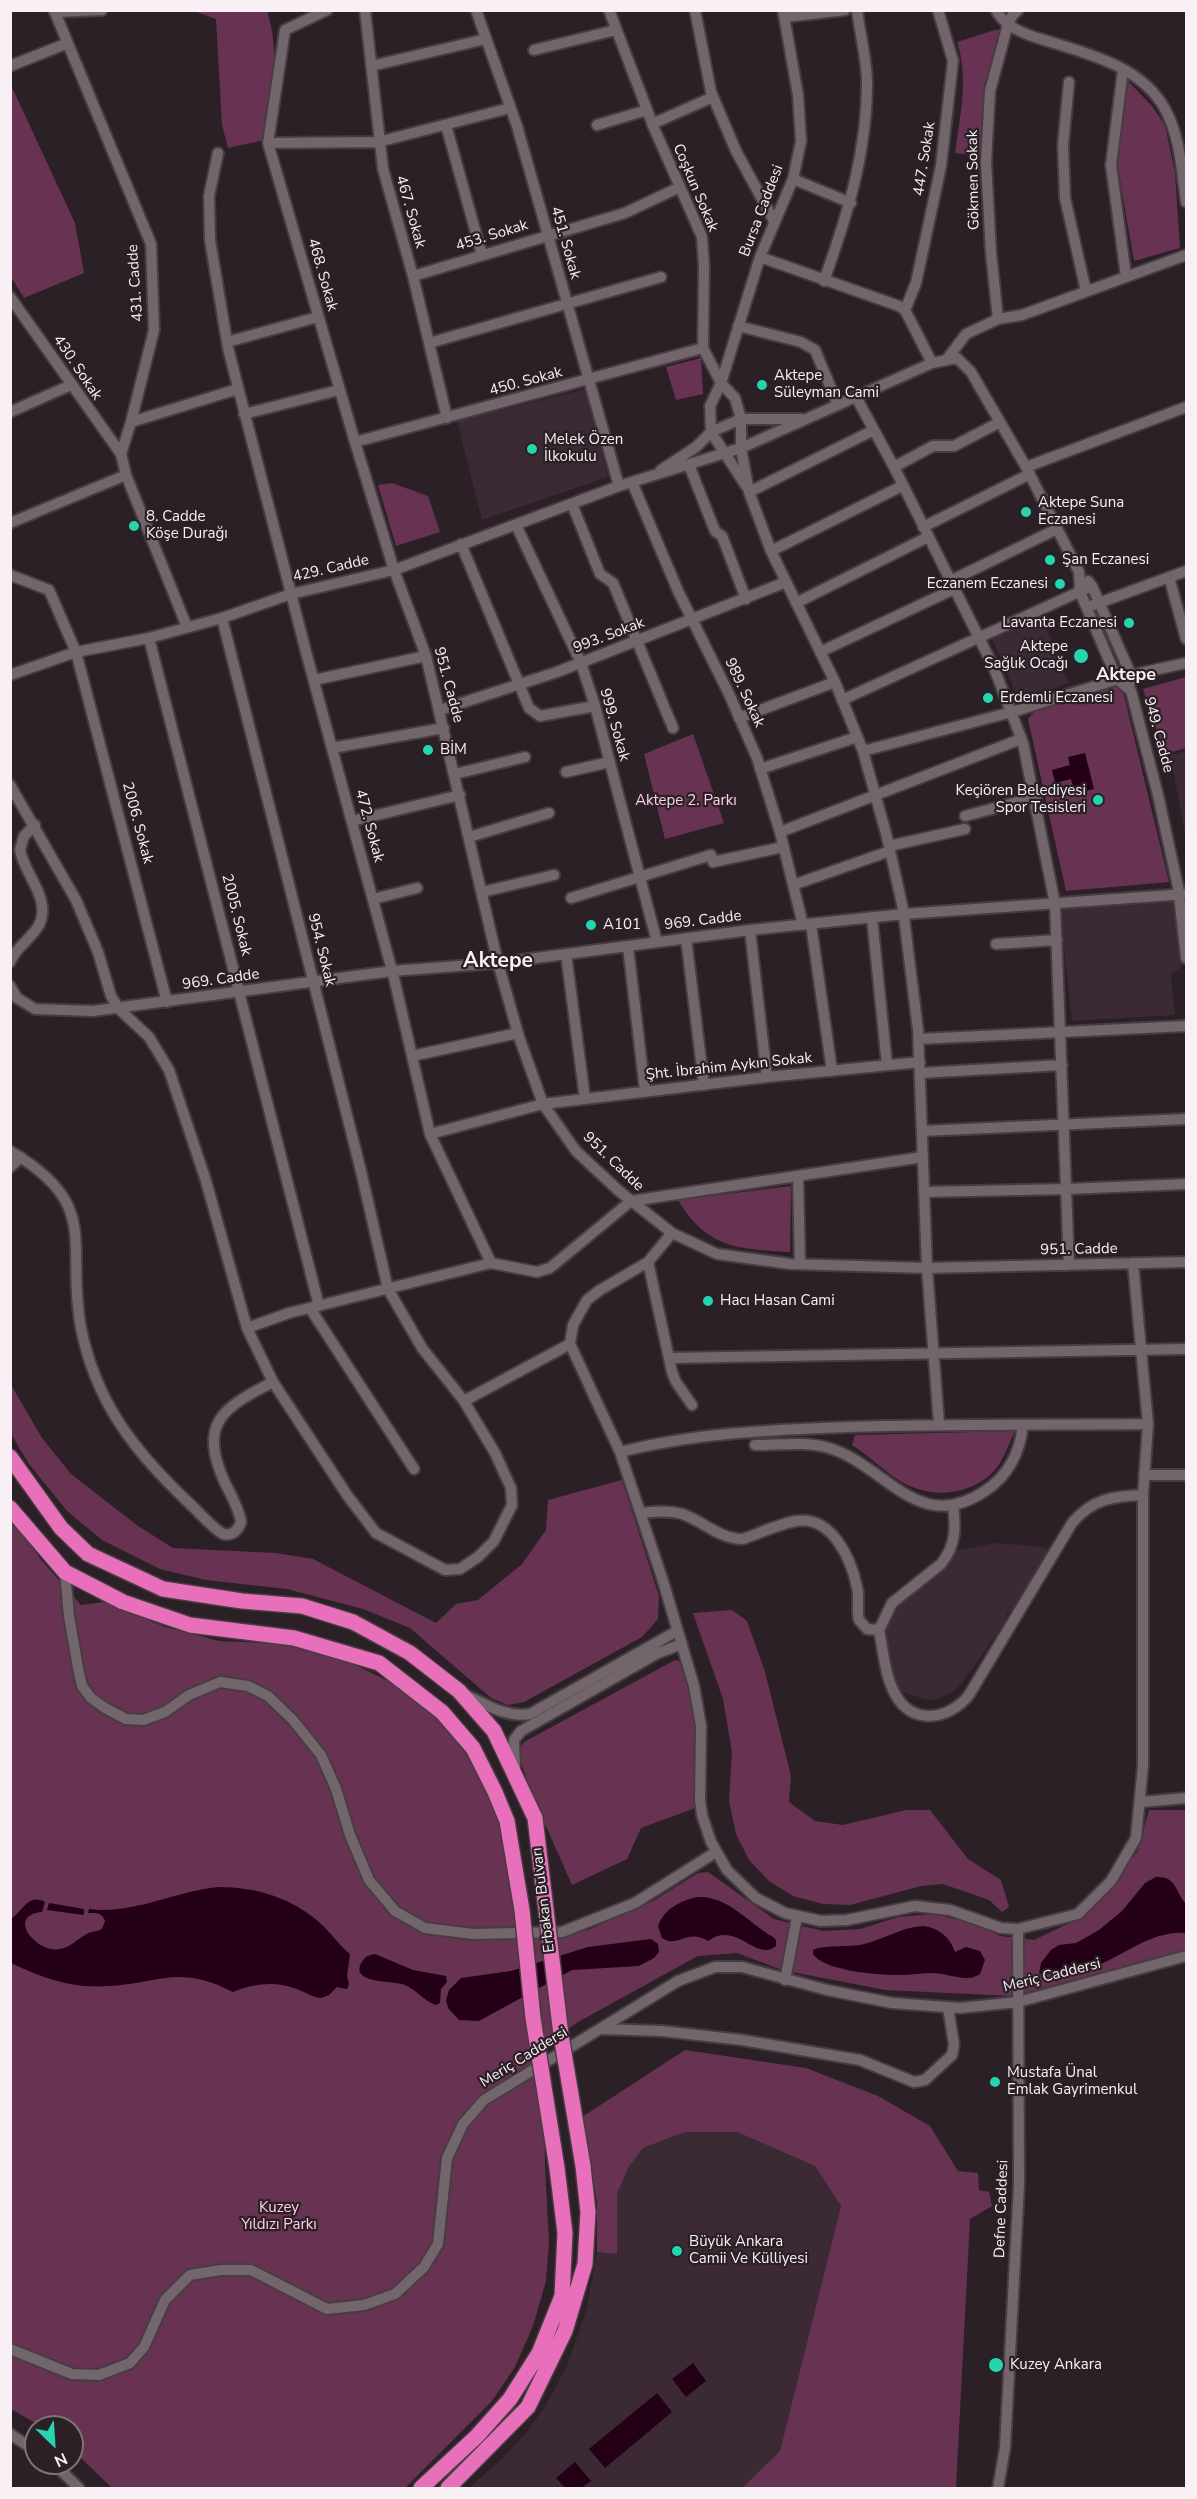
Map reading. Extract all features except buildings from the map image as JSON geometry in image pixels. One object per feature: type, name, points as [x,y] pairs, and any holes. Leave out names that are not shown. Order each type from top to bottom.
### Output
[{"type":"highway","name":"Erbakan Bulvarı","points":[[10,1457],[61,1528],[88,1554],[163,1589],[242,1601],[302,1606],[353,1622],[410,1653],[459,1691],[494,1731],[535,1818],[561,2035],[583,2166],[588,2212],[585,2264],[565,2331],[528,2407],[448,2488]]},
{"type":"highway","points":[[10,1508],[65,1572]]},
{"type":"highway","name":"Erbakan Bulvarı","points":[[65,1572],[123,1602],[190,1625],[294,1638],[379,1663],[442,1712],[472,1748],[507,1821],[522,1910],[533,2018],[565,2233],[562,2296],[539,2353],[510,2399],[477,2436],[422,2488]]},
{"type":"street","points":[[55,11],[102,10]]},
{"type":"street","name":"468. Sokak","points":[[327,10],[285,30],[268,142],[339,390],[394,570]]},
{"type":"street","name":"467. Sokak","points":[[365,10],[378,142],[383,169],[413,276],[447,418]]},
{"type":"street","name":"451. Sokak","points":[[476,10],[510,108],[619,486]]},
{"type":"street","name":"Coşkun Sokak","points":[[609,10],[646,110],[702,237],[703,348],[721,383],[735,398],[741,419]]},
{"type":"street","points":[[695,10],[713,97],[736,151],[774,221]]},
{"type":"street","points":[[784,14],[845,10]]},
{"type":"street","points":[[824,280],[851,203],[864,135],[867,81],[857,10]]},
{"type":"street","name":"447. Sokak","points":[[905,310],[916,283],[941,166],[952,73],[953,61],[938,10]]},
{"type":"street","points":[[996,10],[1008,24],[1019,32],[1103,59],[1148,86],[1166,109],[1176,139],[1186,202]]},
{"type":"street","name":"Gökmen Sokak","points":[[998,319],[991,253],[986,162],[990,91],[1008,24],[1011,16],[1018,10]]},
{"type":"street","name":"431. Cadde","points":[[55,11],[151,244],[154,330],[121,454]]},
{"type":"street","name":"Bursa Caddesi","points":[[711,432],[710,406],[721,383],[760,257],[793,179],[801,141],[798,95],[784,14]]},
{"type":"street","points":[[534,50],[616,30]]},
{"type":"street","points":[[371,66],[486,39]]},
{"type":"street","points":[[10,66],[68,43]]},
{"type":"street","points":[[1123,69],[1111,165],[1126,276]]},
{"type":"street","points":[[1069,82],[1064,145],[1065,198],[1086,291]]},
{"type":"street","points":[[652,124],[713,97]]},
{"type":"street","points":[[268,142],[378,142],[510,108]]},
{"type":"street","points":[[597,125],[646,110]]},
{"type":"street","points":[[446,125],[483,255]]},
{"type":"street","name":"472. Sokak","points":[[218,153],[209,196],[210,240],[227,342],[244,414],[392,971],[430,1134],[491,1263]]},
{"type":"street","points":[[793,179],[851,203]]},
{"type":"street","name":"453. Sokak","points":[[413,276],[625,213],[680,187]]},
{"type":"street","points":[[653,475],[741,448],[932,363],[947,359],[966,334],[998,319],[1022,315],[1186,253]]},
{"type":"street","points":[[760,257],[899,306],[905,310],[932,363]]},
{"type":"street","points":[[429,344],[661,277]]},
{"type":"street","name":"430. Sokak","points":[[10,297],[121,454]]},
{"type":"street","points":[[227,342],[318,316]]},
{"type":"street","points":[[738,326],[801,342],[814,350],[838,405]]},
{"type":"street","name":"450. Sokak","points":[[355,442],[589,381],[703,348]]},
{"type":"street","name":"949. Cadde","points":[[947,359],[957,358],[971,372],[1028,471],[1085,587],[1087,608],[1116,676],[1131,691],[1183,895],[1186,957]]},
{"type":"street","points":[[10,412],[71,385]]},
{"type":"street","points":[[131,422],[238,389]]},
{"type":"street","points":[[244,414],[339,390]]},
{"type":"street","points":[[856,398],[894,467],[978,636],[1011,710],[1021,739],[1035,797],[1055,904],[1069,1265]]},
{"type":"street","points":[[796,603],[925,532],[1028,471],[1186,406]]},
{"type":"street","points":[[653,475],[696,447],[711,432],[741,419],[804,419]]},
{"type":"street","points":[[741,419],[741,448],[749,492],[771,551],[835,682],[857,737],[889,848],[904,914],[919,1039],[927,1268],[939,1424]]},
{"type":"street","points":[[894,467],[933,446],[954,446],[1000,422]]},
{"type":"street","points":[[749,492],[874,430]]},
{"type":"street","points":[[711,432],[749,492]]},
{"type":"street","points":[[121,454],[126,475],[187,627]]},
{"type":"street","points":[[688,465],[715,531],[722,536],[746,598]]},
{"type":"street","points":[[10,523],[126,475]]},
{"type":"street","name":"429. Cadde","points":[[10,675],[76,652],[149,638],[222,618],[291,594],[394,570],[653,475]]},
{"type":"street","name":"989. Sokak","points":[[632,482],[692,620],[740,718],[760,769],[780,832],[793,885],[807,925],[832,1071]]},
{"type":"street","points":[[771,551],[902,486]]},
{"type":"street","points":[[572,504],[600,574],[613,583],[673,728]]},
{"type":"street","name":"999. Sokak","points":[[516,525],[581,663],[595,706],[657,942]]},
{"type":"street","points":[[820,652],[1057,529]]},
{"type":"street","points":[[460,544],[529,708],[540,716],[595,706]]},
{"type":"street","name":"951. Cadde","points":[[394,570],[426,656],[498,963],[518,1034],[543,1104],[576,1151],[631,1201],[672,1233],[717,1254],[800,1264],[927,1268],[1186,1262]]},
{"type":"street","points":[[1087,608],[1186,571]]},
{"type":"street","name":"2006. Sokak","points":[[10,574],[49,590],[76,652],[167,1002]]},
{"type":"street","points":[[1169,577],[1186,639]]},
{"type":"street","name":"993. Sokak","points":[[440,710],[581,663],[786,582]]},
{"type":"street","points":[[842,700],[1085,587],[1100,603],[1130,672],[1131,691]]},
{"type":"street","name":"954. Sokak","points":[[119,1009],[149,1037],[169,1070],[206,1181],[247,1328],[273,1382],[346,1495],[376,1533],[445,1570],[460,1569],[478,1557],[494,1541],[512,1505],[511,1488],[495,1453],[464,1401],[422,1348],[388,1289],[222,618]]},
{"type":"street","name":"2005. Sokak","points":[[149,638],[240,993],[315,1307],[414,1469]]},
{"type":"street","points":[[314,680],[426,656]]},
{"type":"street","points":[[862,751],[1011,710],[1130,672],[1186,663]]},
{"type":"street","points":[[740,718],[835,682]]},
{"type":"street","points":[[332,748],[444,728]]},
{"type":"street","points":[[760,769],[857,737]]},
{"type":"street","points":[[780,832],[1021,739]]},
{"type":"street","points":[[455,774],[525,757]]},
{"type":"street","points":[[566,772],[610,762]]},
{"type":"street","points":[[10,785],[35,825],[84,918],[111,996],[119,1009]]},
{"type":"street","points":[[352,822],[460,795]]},
{"type":"street","points":[[965,816],[1035,797]]},
{"type":"street","points":[[469,837],[549,813]]},
{"type":"street","points":[[10,962],[36,930],[42,918],[42,903],[20,850],[24,836],[35,825]]},
{"type":"street","points":[[793,885],[889,848],[965,829]]},
{"type":"street","points":[[571,898],[711,855],[713,862],[783,847]]},
{"type":"street","points":[[482,892],[554,875]]},
{"type":"street","points":[[373,899],[417,888]]},
{"type":"street","name":"969. Cadde","points":[[10,986],[23,1003],[40,1010],[119,1009],[392,971],[498,963],[750,930],[904,914],[1183,895]]},
{"type":"street","points":[[872,918],[887,1065]]},
{"type":"street","points":[[750,930],[767,1077]]},
{"type":"street","points":[[686,938],[704,1085]]},
{"type":"street","points":[[996,944],[1057,939]]},
{"type":"street","points":[[628,947],[645,1091]]},
{"type":"street","points":[[566,954],[585,1099]]},
{"type":"street","points":[[919,1039],[1186,1026]]},
{"type":"street","points":[[412,1056],[518,1034]]},
{"type":"street","name":"Şht. İbrahim Aykın Sokak","points":[[430,1134],[543,1104],[767,1077],[887,1065],[920,1067],[1062,1065]]},
{"type":"street","points":[[922,1131],[1186,1119]]},
{"type":"street","points":[[10,1151],[50,1179],[63,1195],[72,1214],[77,1239],[81,1328],[95,1375],[115,1416],[142,1457],[223,1534],[236,1531],[241,1522],[216,1461],[213,1440],[216,1430],[230,1406],[273,1382]]},
{"type":"street","points":[[10,1167],[21,1157]]},
{"type":"street","points":[[247,1328],[289,1313],[491,1263],[537,1272],[550,1268],[631,1201],[923,1157]]},
{"type":"street","points":[[798,1176],[800,1264]]},
{"type":"street","points":[[924,1192],[1186,1184]]},
{"type":"street","points":[[672,1233],[648,1262],[587,1300],[573,1324],[570,1344],[620,1452],[682,1644],[702,1726],[700,1782],[702,1815],[716,1852],[728,1870],[749,1893],[774,1908],[797,1917],[821,1921],[847,1920],[915,1906],[950,1910],[1000,1928],[1018,1929],[1078,1914],[1111,1881],[1136,1838],[1143,1765],[1143,1496],[1148,1424],[1143,1349],[1133,1263]]},
{"type":"street","points":[[648,1262],[655,1284],[669,1358],[676,1382],[692,1405]]},
{"type":"street","points":[[464,1401],[570,1344]]},
{"type":"street","points":[[669,1358],[1186,1349]]},
{"type":"street","points":[[620,1452],[673,1440],[729,1432],[939,1424],[1148,1424]]},
{"type":"street","points":[[755,1445],[815,1444],[828,1447],[851,1457],[913,1500],[928,1504],[953,1505],[977,1497],[1001,1478],[1017,1453],[1023,1425]]},
{"type":"street","points":[[1144,1475],[1186,1475]]},
{"type":"street","points":[[953,1505],[956,1529],[951,1549],[941,1564],[892,1603],[879,1630],[894,1693],[911,1710],[926,1717],[948,1713],[969,1695],[1072,1523],[1081,1513],[1102,1499],[1116,1496],[1143,1496]]},
{"type":"street","points":[[640,1513],[664,1511],[684,1515],[735,1539],[743,1539],[796,1521],[816,1523],[830,1532],[842,1548],[856,1583],[859,1620],[867,1629],[879,1630]]},
{"type":"street","points":[[65,1572],[78,1668],[82,1686],[91,1698],[126,1719],[143,1720],[165,1712],[189,1695],[220,1682],[248,1686],[268,1696],[293,1720],[321,1755],[336,1789],[350,1835],[369,1880],[395,1911],[425,1928],[473,1934],[562,1932],[635,1903],[716,1852]]},
{"type":"street","points":[[459,1691],[506,1713],[519,1716],[530,1714],[677,1631]]},
{"type":"street","points":[[516,1774],[513,1757],[514,1740],[521,1731],[658,1653],[682,1644]]},
{"type":"street","points":[[1141,1802],[1186,1798]]},
{"type":"street","points":[[785,1980],[797,1917]]},
{"type":"street","name":"Defne Caddesi","points":[[998,2488],[1005,2448],[1019,2184],[1018,1929]]},
{"type":"street","name":"Meriç Caddersi","points":[[10,2349],[72,2374],[99,2375],[130,2363],[144,2347],[165,2300],[190,2275],[221,2270],[251,2270],[327,2309],[364,2305],[395,2294],[424,2267],[438,2244],[447,2158],[463,2124],[484,2100],[678,1981],[716,1967],[742,1967],[785,1980],[892,2003],[960,2008],[1018,2002],[1186,1956]]},
{"type":"street","points":[[599,2029],[662,2031],[742,2040],[860,2060],[914,2082],[925,2080],[952,2055],[954,2045],[948,2007]]},
{"type":"street","points":[[10,2434],[24,2443]]},
{"type":"street","points":[[65,2475],[79,2488]]},
{"type":"shaded area","name":"Melek Özen İlkokulu","points":[[586,389],[608,477],[482,520],[457,421]]},
{"type":"shaded area","points":[[1041,616],[1069,683],[1019,701],[992,638]]},
{"type":"shaded area","points":[[1186,751],[1186,837],[1170,755]]},
{"type":"shaded area","points":[[1085,753],[1094,789],[1075,794],[1071,779],[1055,783],[1052,770],[1070,765],[1068,757]]},
{"type":"shaded area","points":[[1175,899],[1182,967],[1171,974],[1175,1015],[1072,1021],[1060,910]]},
{"type":"shaded area","points":[[996,1543],[1053,1548],[1019,1603],[1006,1615],[1008,1618],[962,1683],[953,1692],[939,1699],[927,1700],[903,1692],[896,1695],[884,1636],[885,1619],[898,1604],[947,1565],[954,1551]]},
{"type":"shaded area","points":[[1156,1877],[1163,1877],[1172,1882],[1186,1904],[1186,1933],[1162,1935],[1084,1970],[1039,1974],[1041,1963],[1051,1950],[1059,1945],[1076,1943],[1099,1930],[1122,1911],[1145,1883]]},
{"type":"shaded area","points":[[219,1887],[247,1889],[273,1896],[310,1915],[350,1954],[347,1989],[337,1987],[329,1995],[321,1998],[294,1988],[271,1984],[256,1985],[233,1992],[198,1979],[184,1977],[108,1986],[82,1986],[46,1978],[11,1963],[11,1919],[30,1901],[45,1902],[42,1912],[31,1915],[26,1920],[25,1926],[28,1934],[42,1946],[60,1949],[87,1934],[102,1929],[104,1918],[98,1914],[88,1913],[89,1909],[122,1909]]},
{"type":"shaded area","points":[[697,1897],[718,1900],[728,1905],[773,1937],[776,1940],[776,1946],[769,1950],[761,1949],[728,1935],[718,1936],[708,1941],[694,1937],[673,1941],[662,1938],[658,1926],[668,1910],[679,1903]]},
{"type":"shaded area","points":[[49,1903],[84,1909],[84,1915],[47,1910]]},
{"type":"shaded area","points":[[923,1926],[943,1934],[955,1952],[966,1947],[980,1951],[985,1960],[980,1974],[964,1978],[935,1973],[897,1975],[865,1973],[828,1964],[813,1954],[813,1950],[817,1948],[860,1945]]},
{"type":"shaded area","points":[[651,1939],[658,1944],[659,1952],[654,1958],[639,1966],[572,1970],[479,2021],[459,2020],[448,2008],[446,2000],[449,1990],[461,1978],[511,1971],[588,1947]]},
{"type":"shaded area","points":[[375,1954],[413,1970],[446,1976],[447,1982],[441,1989],[440,2003],[436,2005],[432,2003],[405,1985],[366,1978],[361,1974],[359,1968],[364,1959]]},
{"type":"shaded area","points":[[685,2132],[737,2132],[815,2166],[841,2206],[780,2451],[742,2488],[469,2488],[501,2460],[526,2433],[546,2405],[567,2366],[587,2308],[597,2252],[617,2253],[617,2194],[628,2168],[643,2148]]},
{"type":"shaded area","points":[[693,2363],[706,2381],[686,2397],[672,2379]]},
{"type":"shaded area","points":[[657,2393],[672,2412],[605,2468],[589,2449]]},
{"type":"shaded area","points":[[575,2462],[591,2481],[581,2488],[565,2488],[556,2478]]},
{"type":"green space","points":[[194,11],[267,11],[274,43],[274,75],[264,140],[228,148],[222,125],[216,19]]},
{"type":"green space","points":[[995,30],[1003,30],[984,85],[982,156],[955,153],[963,83],[961,55],[957,42]]},
{"type":"green space","points":[[1125,78],[1152,106],[1165,125],[1175,173],[1180,248],[1134,261],[1116,157]]},
{"type":"green space","points":[[10,83],[75,223],[84,273],[24,298],[11,277]]},
{"type":"green space","points":[[701,358],[703,394],[676,400],[666,367]]},
{"type":"green space","points":[[392,483],[428,496],[440,532],[396,546],[378,485]]},
{"type":"green space","points":[[1186,677],[1186,748],[1165,754],[1143,689]]},
{"type":"green space","name":"Keçiören Belediyesi Spor Tesisleri","points":[[1121,683],[1169,882],[1066,891],[1028,719],[1036,710]]},
{"type":"green space","name":"Aktepe 2. Parkı","points":[[693,734],[724,823],[665,839],[644,754]]},
{"type":"green space","points":[[791,1186],[790,1252],[755,1250],[726,1243],[713,1237],[689,1216],[678,1200]]},
{"type":"green space","points":[[10,1383],[42,1438],[71,1474],[138,1526],[173,1548],[276,1553],[313,1559],[436,1623],[456,1604],[478,1600],[522,1564],[546,1530],[548,1500],[622,1480],[659,1596],[658,1619],[642,1637],[524,1702],[508,1705],[491,1698],[410,1628],[363,1609],[287,1589],[206,1580],[160,1569],[102,1540],[67,1511],[29,1464],[11,1434]]},
{"type":"green space","points":[[1015,1431],[1001,1460],[990,1475],[969,1488],[946,1493],[911,1487],[852,1445],[855,1435]]},
{"type":"green space","name":"Kuzey Yıldızı Parkı","points":[[11,1517],[42,1561],[81,1605],[104,1602],[165,1627],[219,1641],[289,1644],[341,1658],[388,1681],[417,1700],[438,1718],[466,1754],[485,1787],[503,1833],[519,1940],[588,1930],[653,1901],[698,1873],[708,1872],[774,1919],[823,1931],[860,1929],[898,1917],[934,1914],[978,1925],[1000,1936],[1034,1940],[1088,1914],[1137,1852],[1149,1810],[1186,1810],[1186,1950],[1013,1996],[885,1990],[782,1970],[737,1953],[698,1956],[578,2022],[534,2053],[544,2106],[549,2242],[546,2281],[533,2326],[515,2367],[492,2401],[405,2488],[112,2488],[84,2461],[84,2415],[24,2417],[11,2409]]},
{"type":"green space","points":[[732,1610],[747,1621],[765,1672],[791,1776],[789,1802],[815,1821],[843,1825],[906,1810],[930,1810],[968,1859],[1001,1880],[1009,1907],[1002,1912],[989,1900],[943,1884],[921,1886],[850,1905],[823,1904],[793,1896],[769,1881],[749,1860],[736,1834],[729,1801],[732,1752],[723,1699],[693,1613]]},
{"type":"green space","points":[[675,1660],[682,1662],[699,1706],[698,1807],[641,1828],[627,1859],[572,1885],[532,1794],[525,1775],[520,1748],[524,1742]]},
{"type":"green space","points":[[685,2050],[806,2068],[878,2096],[930,2126],[958,2171],[978,2173],[979,2190],[989,2192],[992,2206],[970,2219],[956,2488],[742,2488],[780,2451],[841,2206],[815,2166],[737,2132],[685,2132],[643,2148],[628,2168],[617,2194],[617,2254],[597,2252],[597,2202],[582,2117]]},
{"type":"place","name":"Aktepe Süleyman Cami","points":[[762,385]]},
{"type":"place","name":"Melek Özen İlkokulu","points":[[532,449]]},
{"type":"place","name":"Aktepe Suna Eczanesi","points":[[1026,512]]},
{"type":"place","name":"8. Cadde Köşe Durağı","points":[[134,526]]},
{"type":"place","name":"Şan Eczanesi","points":[[1050,560]]},
{"type":"place","name":"Eczanem Eczanesi","points":[[1060,584]]},
{"type":"place","name":"Lavanta Eczanesi","points":[[1129,623]]},
{"type":"place","name":"Aktepe Sağlık Ocağı","points":[[1081,656]]},
{"type":"place","name":"Erdemli Eczanesi","points":[[988,698]]},
{"type":"place","name":"BİM","points":[[428,750]]},
{"type":"place","name":"Keçiören Belediyesi Spor Tesisleri","points":[[1098,800]]},
{"type":"place","name":"A101","points":[[591,925]]},
{"type":"place","name":"Hacı Hasan Cami","points":[[708,1301]]},
{"type":"place","name":"Mustafa Ünal Emlak Gayrimenkul","points":[[995,2082]]},
{"type":"place","name":"Büyük Ankara Camii Ve Külliyesi","points":[[677,2251]]},
{"type":"place","name":"Kuzey Ankara","points":[[996,2365]]},
{"type":"district","name":"Aktepe","points":[[1126,676]]},
{"type":"district","name":"Aktepe","points":[[498,962]]}]
